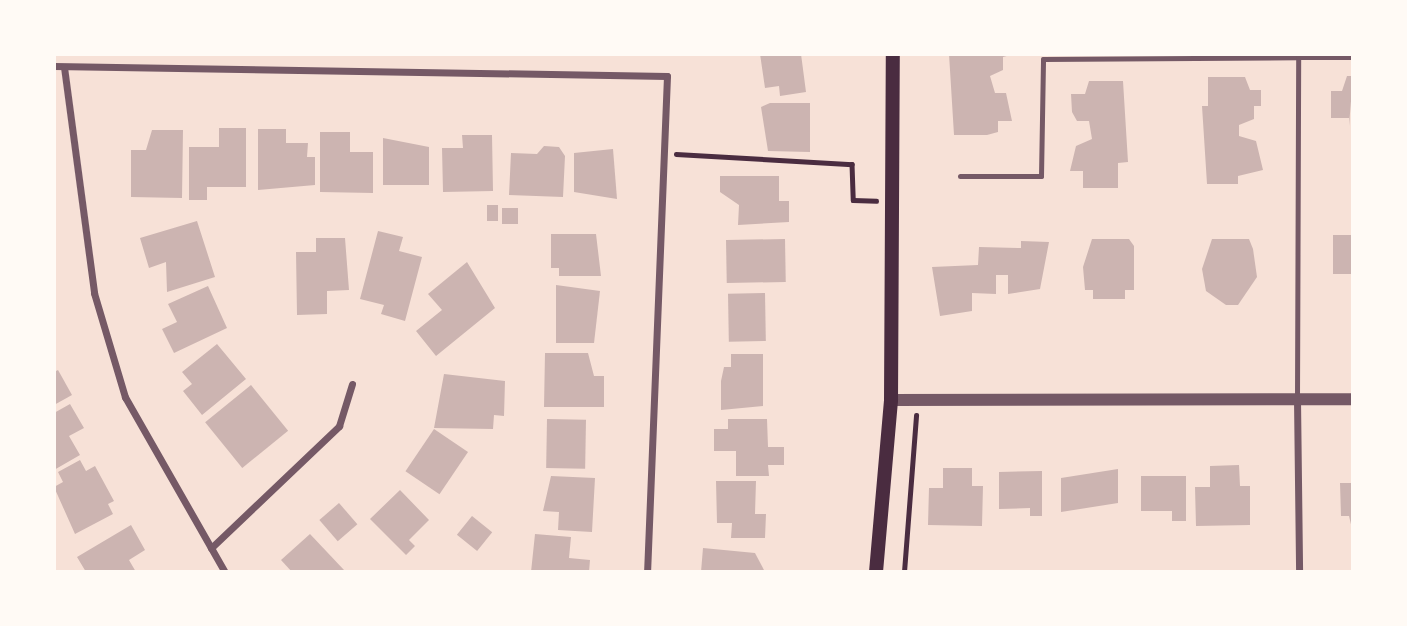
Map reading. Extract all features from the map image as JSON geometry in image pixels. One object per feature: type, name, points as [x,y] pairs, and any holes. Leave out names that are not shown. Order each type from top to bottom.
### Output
[{"type":"main road","points":[[876,572],[891,400],[893,54]]},
{"type":"street","points":[[54,66],[667,76],[647,572]]},
{"type":"street","points":[[64,66],[94,293],[125,397],[225,572]]},
{"type":"street","points":[[211,548],[339,426],[352,384]]},
{"type":"street","points":[[1297,399],[1299,572]]},
{"type":"street","points":[[891,400],[1353,399]]},
{"type":"lane","points":[[1297,399],[1298,57]]},
{"type":"lane","points":[[960,176],[1041,176],[1043,59],[1353,57]]},
{"type":"path","points":[[664,153],[852,164],[853,200],[891,201]]},
{"type":"path","points":[[904,572],[918,400]]},
{"type":"building","points":[[760,54],[801,54],[806,92],[780,96],[779,86],[765,88]]},
{"type":"building","points":[[949,54],[1014,54],[1003,57],[1003,70],[990,76],[995,93],[1006,93],[1012,121],[998,121],[998,132],[987,135],[954,135]]},
{"type":"building","points":[[1347,76],[1353,76],[1349,126],[1349,118],[1331,118],[1331,91],[1342,91]]},
{"type":"building","points":[[1208,77],[1245,77],[1250,90],[1261,90],[1261,106],[1254,106],[1254,119],[1239,125],[1239,136],[1256,141],[1263,170],[1238,176],[1238,184],[1207,184],[1202,106],[1208,106]]},
{"type":"building","points":[[1089,81],[1123,81],[1128,162],[1118,163],[1118,188],[1083,188],[1083,171],[1070,171],[1076,146],[1092,139],[1089,121],[1077,121],[1072,112],[1071,94],[1085,94]]},
{"type":"building","points":[[770,103],[810,103],[810,152],[768,151],[761,107]]},
{"type":"building","points":[[219,128],[246,128],[246,187],[207,187],[207,200],[189,200],[189,147],[219,147]]},
{"type":"building","points":[[258,129],[286,129],[286,143],[308,143],[307,157],[315,157],[315,185],[258,190]]},
{"type":"building","points":[[152,130],[183,130],[182,198],[131,197],[131,150],[146,150]]},
{"type":"building","points":[[320,132],[350,132],[350,152],[373,152],[373,193],[320,192]]},
{"type":"building","points":[[462,135],[492,135],[493,191],[443,192],[442,148],[463,148]]},
{"type":"building","points":[[383,138],[429,147],[429,185],[383,185]]},
{"type":"building","points":[[544,146],[559,147],[565,156],[563,197],[509,195],[511,153],[537,154]]},
{"type":"building","points":[[613,149],[617,199],[574,192],[574,153]]},
{"type":"building","points":[[720,176],[779,176],[779,201],[789,201],[789,222],[738,225],[739,205],[720,192]]},
{"type":"building","points":[[487,205],[498,205],[498,221],[487,221]]},
{"type":"building","points":[[502,208],[518,208],[518,224],[502,224]]},
{"type":"building","points":[[197,221],[215,277],[167,292],[166,262],[149,268],[140,238]]},
{"type":"building","points":[[378,231],[403,237],[399,251],[422,257],[405,321],[381,314],[384,305],[360,299]]},
{"type":"building","points":[[551,234],[596,234],[601,276],[559,276],[559,268],[551,268]]},
{"type":"building","points":[[1333,235],[1353,235],[1353,274],[1333,274]]},
{"type":"building","points":[[316,238],[345,238],[349,290],[327,291],[327,314],[297,315],[296,252],[316,252]]},
{"type":"building","points":[[785,239],[786,282],[727,283],[726,240]]},
{"type":"building","points":[[1092,239],[1129,239],[1134,246],[1134,290],[1125,290],[1125,299],[1093,299],[1093,290],[1085,290],[1083,267]]},
{"type":"building","points":[[1212,239],[1249,239],[1253,249],[1257,277],[1238,305],[1226,305],[1206,291],[1202,269]]},
{"type":"building","points":[[1021,241],[1049,242],[1040,289],[1008,294],[1008,275],[996,275],[996,294],[972,293],[972,311],[940,316],[932,267],[978,265],[979,247],[1021,248]]},
{"type":"building","points":[[467,262],[495,308],[436,356],[416,331],[442,310],[428,294]]},
{"type":"building","points":[[556,285],[600,291],[594,343],[556,343]]},
{"type":"building","points":[[208,286],[227,328],[174,353],[162,329],[177,322],[168,304]]},
{"type":"building","points":[[765,293],[766,341],[729,342],[728,294]]},
{"type":"building","points":[[217,344],[246,379],[202,415],[183,391],[192,384],[182,372]]},
{"type":"building","points":[[545,353],[588,353],[594,376],[604,376],[604,407],[544,407]]},
{"type":"building","points":[[731,354],[763,354],[763,406],[721,410],[721,381],[724,367],[731,367]]},
{"type":"building","points":[[58,370],[72,395],[54,405],[54,372]]},
{"type":"building","points":[[444,374],[505,381],[504,416],[494,415],[493,429],[434,428]]},
{"type":"building","points":[[251,385],[288,431],[242,468],[205,422]]},
{"type":"building","points":[[70,404],[84,428],[69,436],[80,455],[54,470],[54,413]]},
{"type":"building","points":[[547,419],[586,420],[585,469],[546,468]]},
{"type":"building","points":[[728,419],[767,419],[768,447],[784,447],[784,465],[768,465],[769,476],[736,476],[736,451],[714,451],[714,429],[728,429]]},
{"type":"building","points":[[434,429],[468,452],[439,494],[405,471]]},
{"type":"building","points":[[80,460],[86,471],[95,466],[114,501],[108,504],[113,514],[75,534],[54,487],[63,482],[58,472]]},
{"type":"building","points":[[1239,465],[1240,486],[1250,486],[1250,525],[1196,526],[1195,487],[1210,487],[1210,466]]},
{"type":"building","points":[[943,468],[972,468],[972,486],[983,486],[982,526],[928,525],[929,488],[943,488]]},
{"type":"building","points":[[1118,469],[1118,503],[1061,512],[1061,478]]},
{"type":"building","points":[[1042,471],[1042,516],[1030,516],[1030,508],[999,509],[999,472]]},
{"type":"building","points":[[551,476],[595,478],[592,532],[558,530],[559,512],[543,511]]},
{"type":"building","points":[[1141,476],[1186,476],[1186,521],[1172,521],[1172,511],[1141,511]]},
{"type":"building","points":[[716,481],[756,481],[755,514],[766,514],[765,538],[731,538],[732,523],[717,523]]},
{"type":"building","points":[[1340,483],[1353,483],[1353,533],[1349,516],[1341,516]]},
{"type":"building","points":[[400,490],[429,520],[409,540],[415,546],[406,555],[370,519]]},
{"type":"building","points":[[339,503],[357,524],[338,541],[319,520]]},
{"type":"building","points":[[472,516],[492,532],[477,551],[457,535]]},
{"type":"building","points":[[131,525],[145,550],[129,560],[136,572],[86,572],[77,557]]},
{"type":"building","points":[[310,534],[344,570],[342,572],[292,572],[281,560]]},
{"type":"building","points":[[535,534],[571,537],[569,558],[590,560],[589,572],[531,572]]},
{"type":"building","points":[[703,548],[755,553],[765,572],[701,572]]}]
